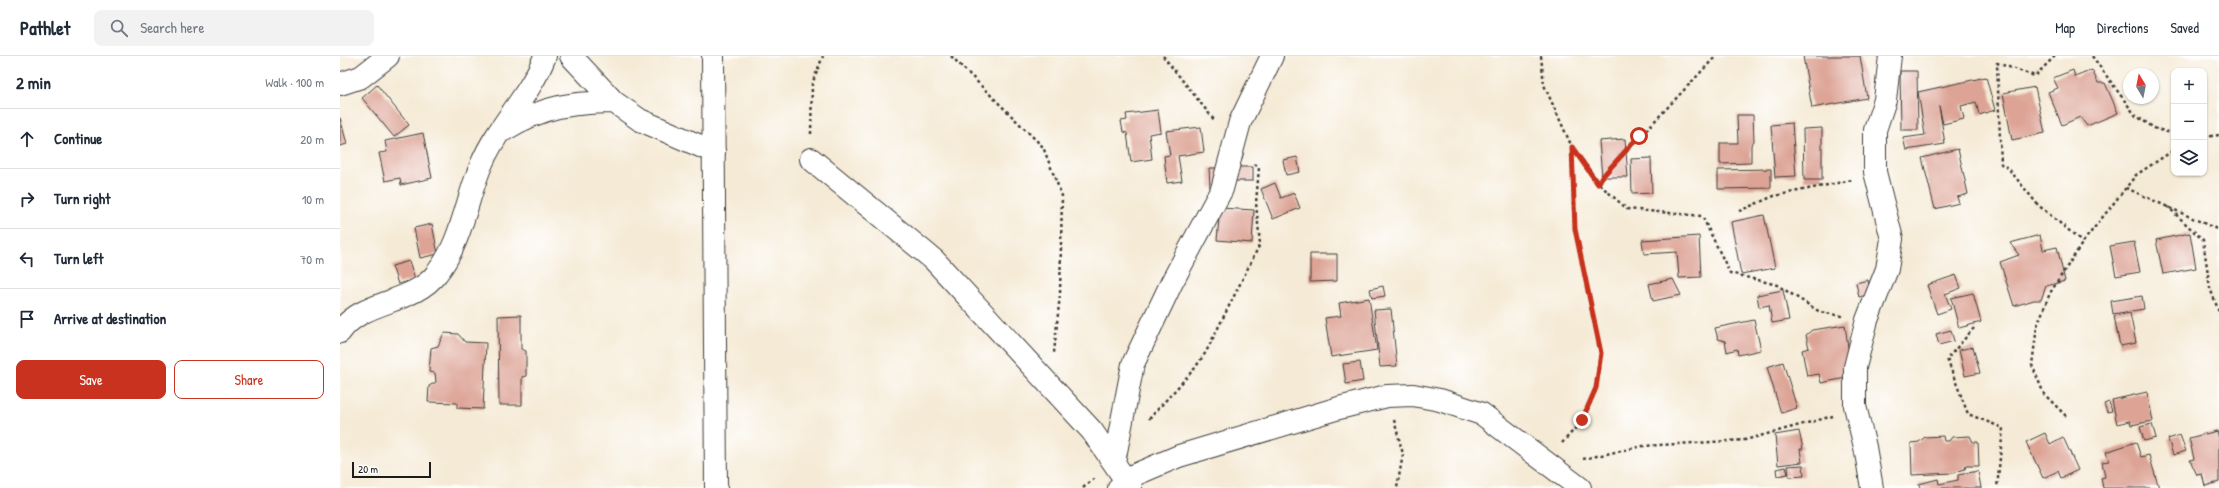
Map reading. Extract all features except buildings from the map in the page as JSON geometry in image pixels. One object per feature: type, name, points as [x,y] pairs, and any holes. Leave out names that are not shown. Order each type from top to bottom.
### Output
[{"type":"main road","points":[[340,84],[362,77],[388,56]]},
{"type":"main road","points":[[340,332],[352,318],[420,289],[437,274],[456,241],[482,163],[498,134],[525,96],[545,56]]},
{"type":"main road","points":[[571,56],[614,102],[640,120],[714,152]]},
{"type":"main road","points":[[713,56],[716,488]]},
{"type":"main road","points":[[1122,479],[1119,441],[1133,364],[1172,282],[1222,189],[1240,122],[1272,56]]},
{"type":"main road","points":[[1872,488],[1865,446],[1855,406],[1855,367],[1867,320],[1887,270],[1892,239],[1875,172],[1875,130],[1885,100],[1890,56]]},
{"type":"main road","points":[[498,134],[525,117],[545,109],[574,103],[614,102]]},
{"type":"main road","points":[[811,159],[934,260],[1054,392],[1092,431],[1122,479]]},
{"type":"main road","points":[[1122,479],[1179,456],[1339,408],[1387,396],[1413,395],[1440,400],[1482,414],[1580,488]]},
{"type":"path","points":[[811,159],[812,84],[823,56]]},
{"type":"path","points":[[951,56],[1043,147],[1062,196],[1060,294],[1054,345],[1054,392]]},
{"type":"path","points":[[1119,441],[1139,431],[1194,368],[1218,330],[1236,289],[1260,244],[1256,203],[1259,168],[1235,144],[1163,56]]},
{"type":"path","points":[[1540,56],[1544,85],[1572,147],[1598,184],[1627,209],[1702,216],[1730,273],[1777,284],[1820,312],[1867,320]]},
{"type":"path","points":[[1598,184],[1602,177],[1639,136],[1716,56]]},
{"type":"path","points":[[2055,56],[2035,76],[1997,63],[2001,164],[2008,168],[2038,205],[2083,242]]},
{"type":"path","points":[[2092,56],[2135,115],[2154,128],[2171,133]]},
{"type":"path","points":[[2207,137],[2219,135]]},
{"type":"path","points":[[1549,464],[1582,420],[1596,388],[1601,353],[1575,229],[1572,147]]},
{"type":"path","points":[[2066,416],[2044,394],[2032,365],[2037,326],[2050,293],[2083,242],[2136,175],[2171,152]]},
{"type":"path","points":[[1739,211],[1774,196],[1845,183],[1875,172]]},
{"type":"path","points":[[2126,188],[2219,230]]},
{"type":"path","points":[[2167,206],[2203,240],[2210,288],[2219,312]]},
{"type":"path","points":[[1974,328],[1947,359],[1968,414],[2003,428],[1997,488]]},
{"type":"path","points":[[1387,396],[1403,454],[1397,488]]},
{"type":"path","points":[[1549,464],[1643,446],[1745,440],[1829,418],[1855,406]]},
{"type":"route","points":[[1582,420],[1596,388],[1601,353],[1575,229],[1572,147],[1598,184],[1602,177],[1639,136]]}]
